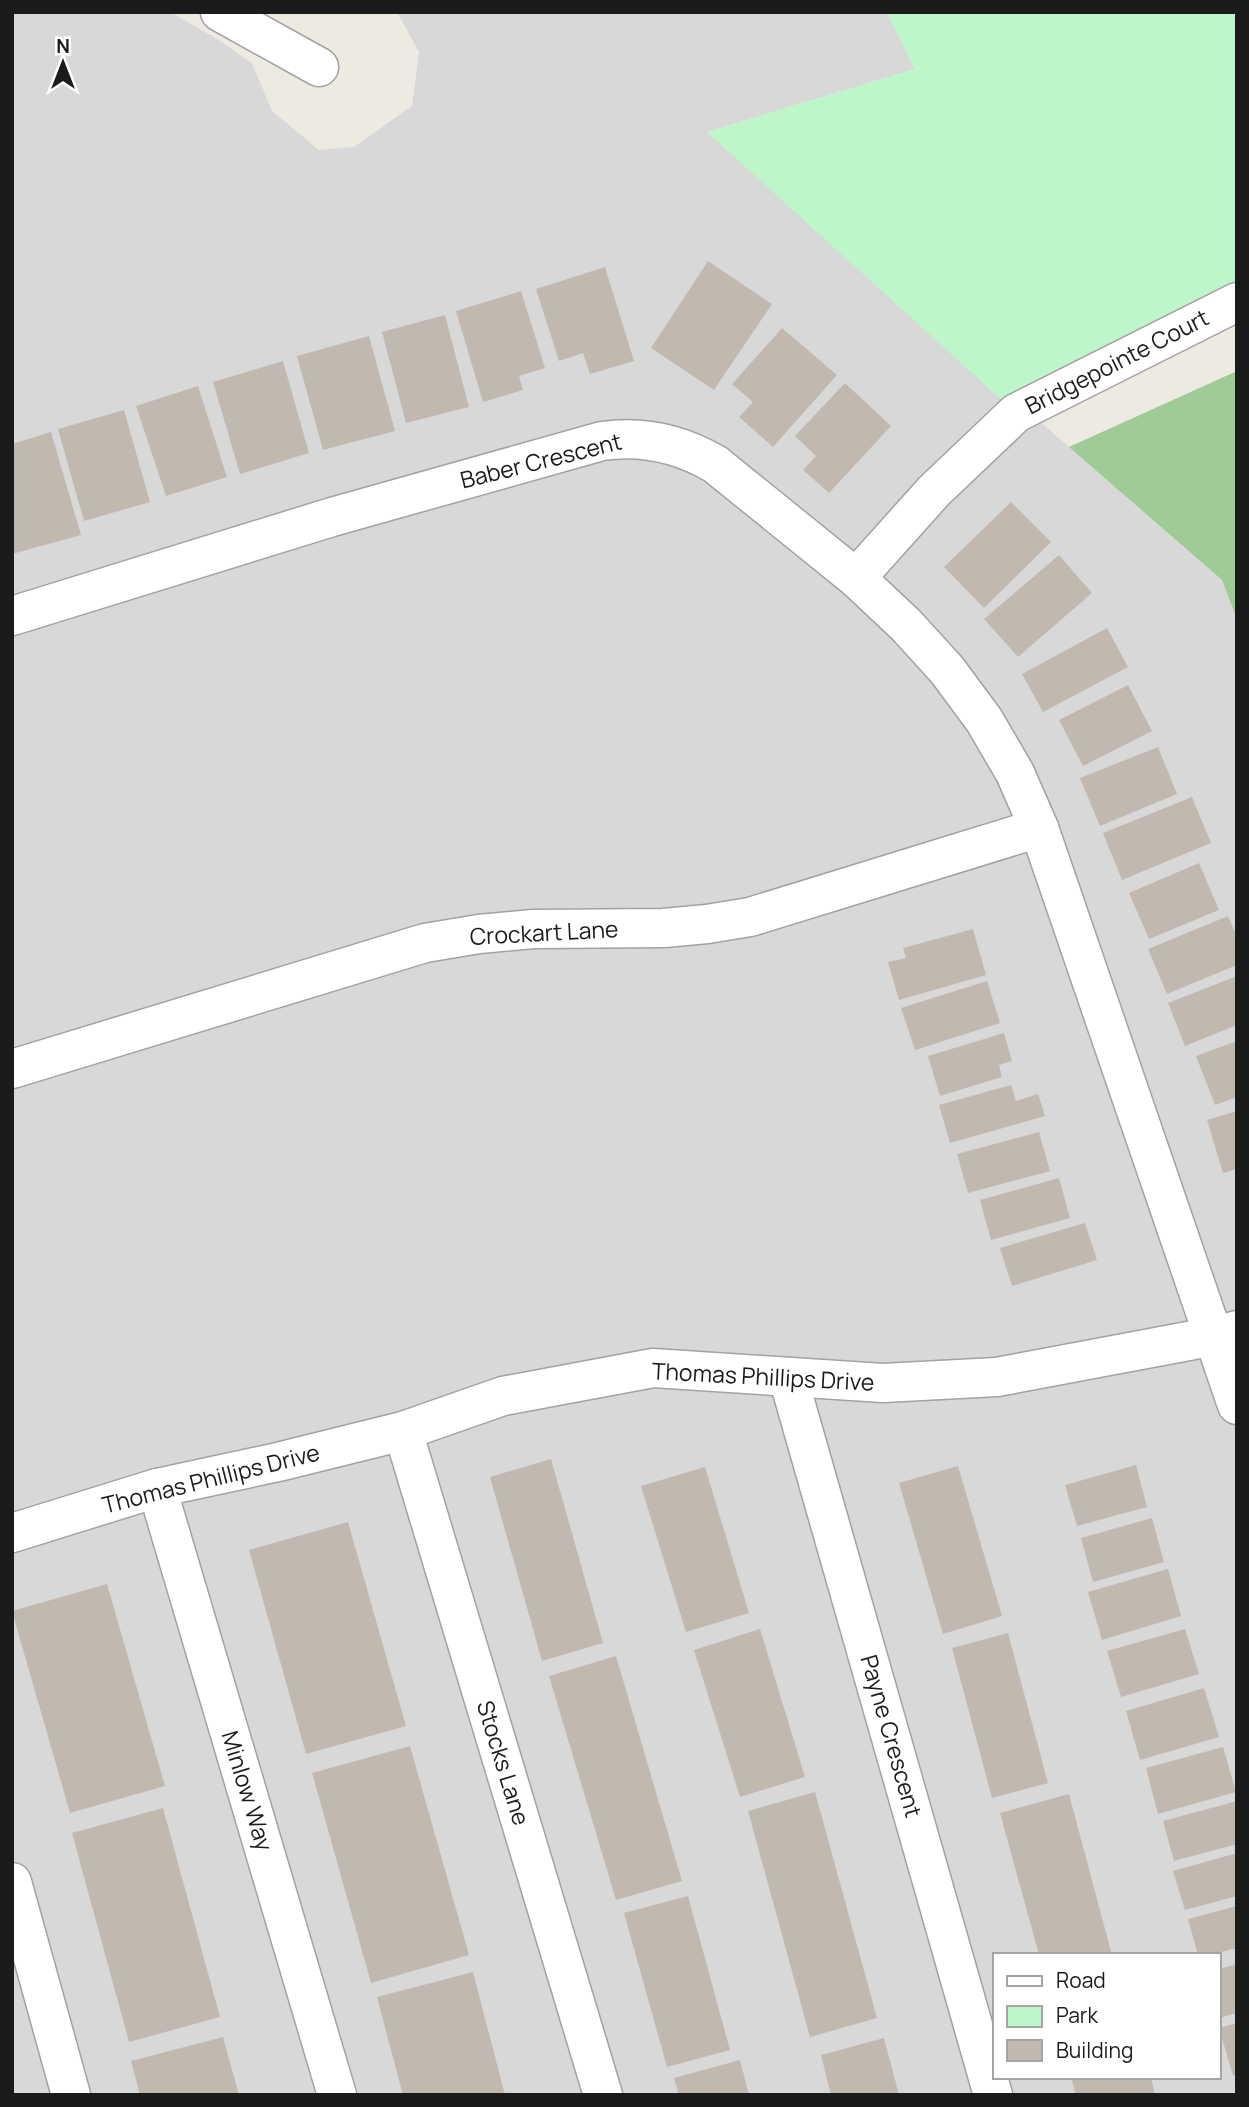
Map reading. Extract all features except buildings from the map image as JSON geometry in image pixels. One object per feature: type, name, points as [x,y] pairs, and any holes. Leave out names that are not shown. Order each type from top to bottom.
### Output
[{"type":"street","points":[[220,12],[319,68]]},
{"type":"street","name":"Bridgepointe Court","points":[[856,579],[934,491],[1016,413],[1237,302]]},
{"type":"street","name":"Baber Crescent","points":[[12,616],[332,517],[589,444],[628,438],[667,443],[715,464],[856,579],[906,625],[955,680],[984,720],[1014,773],[1039,828],[1226,1333],[1237,1405]]},
{"type":"street","name":"Crockart Lane","points":[[12,1069],[425,943],[533,929],[664,928],[707,925],[750,917],[1039,828]]},
{"type":"street","name":"Thomas Phillips Drive","points":[[12,1533],[157,1488],[403,1431],[503,1396],[653,1368],[883,1383],[997,1377],[1226,1333]]},
{"type":"street","name":"Payne Crescent","points":[[788,1377],[993,2095]]},
{"type":"street","name":"Stocks Lane","points":[[403,1431],[603,2095]]},
{"type":"street","name":"Minlow Way","points":[[157,1488],[337,2095]]},
{"type":"street","points":[[12,1882],[71,2095]]},
{"type":"shaded area","points":[[12,12],[170,12],[252,63],[272,111],[319,150],[354,147],[412,106],[419,52],[397,12],[887,12],[915,69],[707,132],[1222,580],[1237,619],[1237,2095],[12,2095]]},
{"type":"green space","points":[[887,12],[1237,12],[1237,288],[1016,413],[707,132],[915,69]]},
{"type":"green space","points":[[1237,371],[1237,619],[1222,580],[1069,447]]}]
